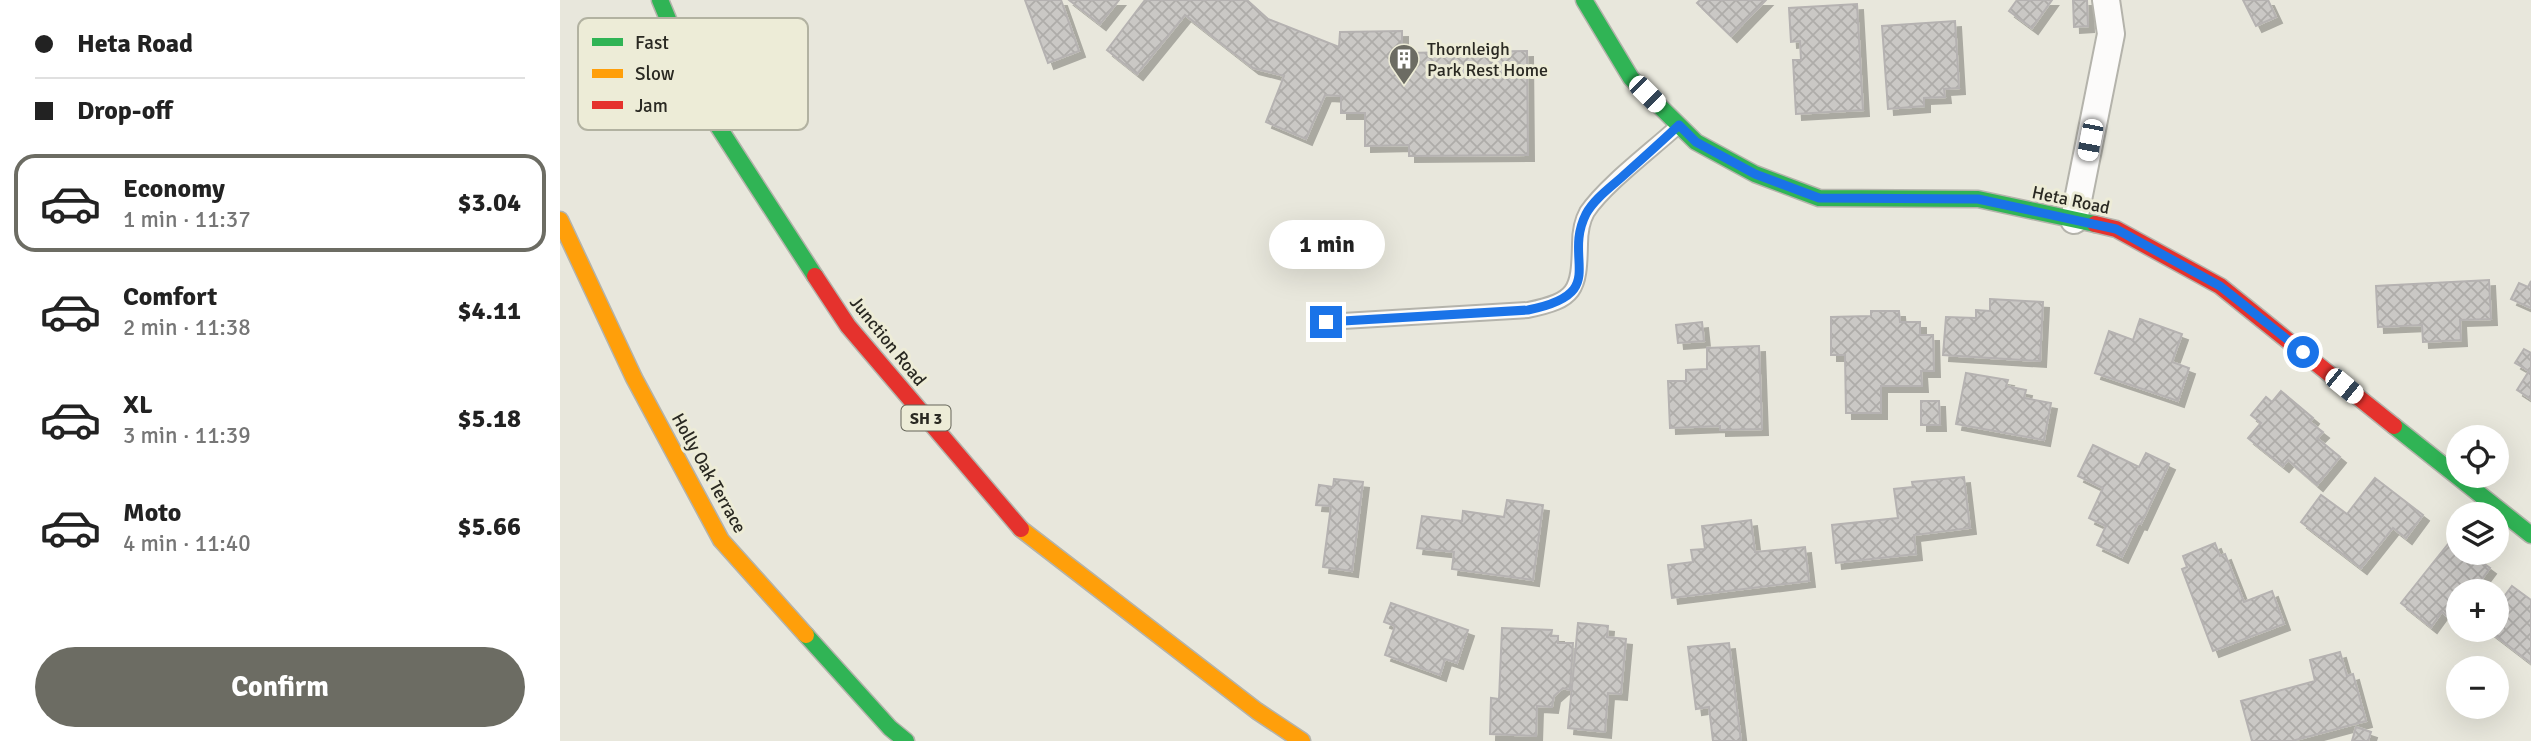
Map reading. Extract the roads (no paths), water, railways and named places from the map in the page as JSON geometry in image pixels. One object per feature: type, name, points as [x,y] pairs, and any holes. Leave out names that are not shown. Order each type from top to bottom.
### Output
[{"type":"main road","name":"Junction Road","points":[[660,0],[668,18]]},
{"type":"main road","name":"Heta Road","points":[[1584,0],[1631,78],[1696,142],[1755,174],[1819,198],[1978,199],[2116,229],[2220,286],[2531,535]]},
{"type":"main road","name":"Junction Road","points":[[721,130],[848,326],[1017,526],[1257,711],[1302,741]]},
{"type":"main road","name":"Holly Oak Terrace","points":[[560,220],[635,379],[721,540],[890,728],[906,741]]},
{"type":"street","points":[[2074,220],[2111,34],[2106,0]]},
{"type":"lane","points":[[1326,322],[1528,310],[1553,305],[1572,293],[1580,274],[1580,233],[1586,214],[1605,192],[1679,125]]},
{"type":"place","name":"Thornleigh Park Rest Home","points":[[1404,86]]}]
